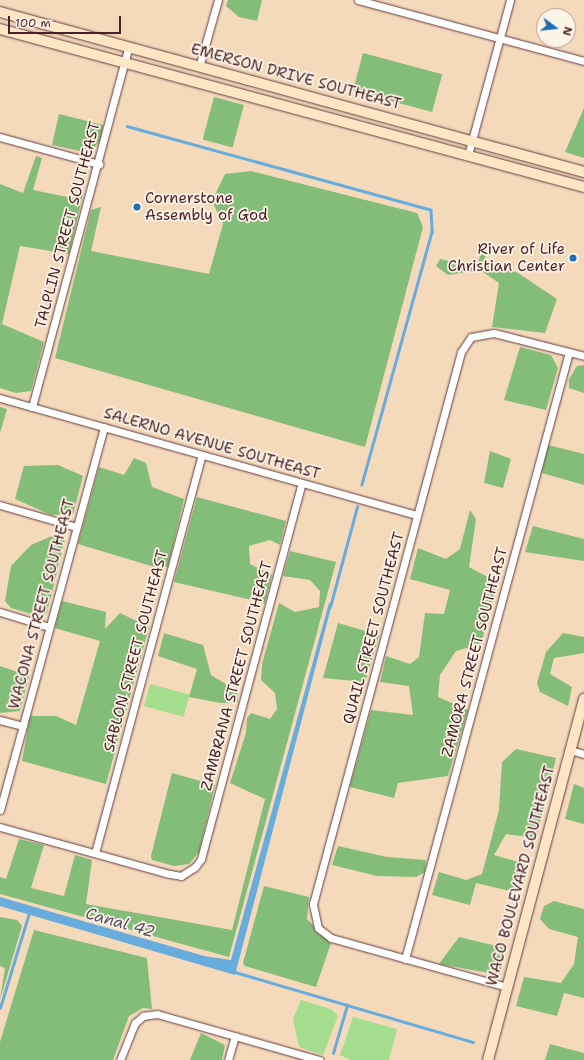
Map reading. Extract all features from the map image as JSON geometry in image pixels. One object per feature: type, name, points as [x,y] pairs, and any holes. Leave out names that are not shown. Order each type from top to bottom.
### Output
[{"type":"street","points":[[199,67],[218,0]]},
{"type":"street","points":[[358,0],[584,61]]},
{"type":"street","points":[[468,155],[510,0]]},
{"type":"street","name":"EMERSON DRIVE SOUTHEAST","points":[[0,12],[128,49],[472,140],[584,172]]},
{"type":"street","name":"EMERSON DRIVE SOUTHEAST","points":[[0,29],[584,187]]},
{"type":"street","name":"TALPLIN STREET SOUTHEAST","points":[[32,407],[128,49]]},
{"type":"street","points":[[0,137],[98,164]]},
{"type":"street","name":"QUAIL STREET SOUTHEAST","points":[[405,959],[331,938],[318,928],[313,904],[461,352],[471,337],[494,333],[569,352]]},
{"type":"street","points":[[569,352],[584,356]]},
{"type":"street","name":"ZAMORA STREET SOUTHEAST","points":[[405,959],[569,352]]},
{"type":"street","name":"SALERNO AVENUE SOUTHEAST","points":[[0,398],[417,516]]},
{"type":"street","name":"WACONA STREET SOUTHEAST","points":[[0,810],[104,427]]},
{"type":"street","name":"SABLON STREET SOUTHEAST","points":[[95,854],[202,455]]},
{"type":"street","name":"ZAMBRANA STREET SOUTHEAST","points":[[95,854],[170,874],[189,873],[201,859],[302,483]]},
{"type":"street","points":[[0,505],[76,526]]},
{"type":"street","points":[[0,612],[49,627]]},
{"type":"street","name":"WACO BOULEVARD SOUTHEAST","points":[[488,1060],[584,699]]},
{"type":"street","points":[[0,720],[23,726]]},
{"type":"street","points":[[570,750],[584,754]]},
{"type":"street","points":[[0,827],[95,854]]},
{"type":"street","points":[[405,959],[507,987]]},
{"type":"street","points":[[120,1060],[129,1032],[143,1016],[158,1014],[320,1060]]},
{"type":"street","points":[[228,1060],[235,1036]]},
{"type":"green space","points":[[228,0],[262,0],[257,21],[239,17],[226,6]]},
{"type":"green space","points":[[363,53],[442,74],[432,112],[353,91]]},
{"type":"green space","points":[[214,97],[244,105],[233,148],[203,140]]},
{"type":"green space","points":[[584,108],[584,158],[565,152]]},
{"type":"green space","points":[[59,114],[103,125],[100,141],[89,153],[52,145]]},
{"type":"green space","points":[[36,156],[42,158],[33,190],[72,198],[83,194],[69,254],[20,246],[2,324],[44,342],[31,391],[16,393],[0,388],[0,184],[23,193]]},
{"type":"green space","points":[[251,171],[417,213],[423,227],[365,447],[55,358],[91,210],[101,207],[91,251],[209,274],[223,224],[212,201],[225,174]]},
{"type":"green space","points":[[482,248],[487,261],[518,273],[557,299],[545,333],[492,327],[499,283],[480,270],[448,275],[436,266],[440,259],[477,268]]},
{"type":"green space","points":[[520,347],[551,355],[558,368],[546,410],[504,400]]},
{"type":"green space","points":[[584,365],[584,393],[569,388],[569,379],[577,366]]},
{"type":"green space","points":[[0,407],[7,409],[0,433]]},
{"type":"green space","points":[[548,445],[584,454],[584,485],[542,473]]},
{"type":"green space","points":[[490,451],[511,459],[503,488],[484,483]]},
{"type":"green space","points":[[134,458],[146,463],[152,487],[184,499],[168,567],[151,566],[78,544],[99,467],[124,475]]},
{"type":"green space","points":[[58,465],[83,476],[73,514],[51,515],[15,499],[24,466]]},
{"type":"green space","points":[[197,497],[286,521],[280,545],[270,540],[249,546],[250,564],[272,575],[265,603],[174,582]]},
{"type":"green space","points":[[470,510],[476,519],[469,567],[497,582],[481,644],[456,651],[440,675],[438,697],[468,710],[448,776],[398,783],[394,798],[350,787],[371,710],[413,715],[409,686],[380,682],[386,656],[410,664],[419,657],[425,613],[444,614],[450,590],[410,579],[418,548],[446,559],[460,549]]},
{"type":"green space","points":[[533,526],[584,539],[584,561],[525,552]]},
{"type":"green space","points":[[52,536],[65,539],[47,612],[41,617],[11,608],[5,601],[11,566],[31,545]]},
{"type":"green space","points":[[290,551],[336,562],[229,957],[0,894],[0,877],[6,879],[19,839],[44,845],[31,888],[64,896],[75,855],[92,860],[86,904],[232,930],[265,799],[230,783],[246,733],[247,718],[251,713],[270,719],[277,709],[275,693],[261,680],[262,664],[279,603],[295,612],[319,607],[320,591],[310,580],[283,576]]},
{"type":"green space","points":[[62,601],[106,612],[105,629],[120,613],[149,627],[106,784],[22,761],[30,716],[56,716],[76,725],[100,641],[55,628]]},
{"type":"green space","points":[[338,623],[379,635],[365,682],[323,678]]},
{"type":"green space","points":[[164,633],[203,645],[211,675],[237,691],[238,702],[221,703],[189,697],[197,669],[158,656]]},
{"type":"green space","points":[[563,633],[584,637],[584,653],[554,658],[550,674],[572,687],[568,706],[540,692],[537,683],[546,652]]},
{"type":"green space","points":[[0,666],[29,676],[20,711],[0,713]]},
{"type":"green space","points":[[150,684],[190,695],[184,717],[144,706]]},
{"type":"green space","points":[[516,749],[556,758],[536,838],[506,834],[494,855],[525,864],[518,893],[476,883],[470,905],[432,895],[439,872],[466,880],[482,874],[499,810],[502,762]]},
{"type":"green space","points":[[172,773],[215,785],[199,852],[189,864],[174,866],[152,860],[151,856]]},
{"type":"green space","points":[[574,784],[584,788],[584,824],[565,819]]},
{"type":"green space","points":[[338,846],[387,857],[426,860],[425,872],[416,877],[377,876],[332,865]]},
{"type":"green space","points":[[264,886],[309,897],[307,919],[331,943],[316,987],[245,966],[243,963]]},
{"type":"green space","points":[[554,901],[584,909],[584,998],[564,993],[557,1016],[516,1006],[524,977],[561,983],[574,964],[578,937],[549,929],[540,919],[544,906]]},
{"type":"green space","points":[[0,917],[17,920],[22,926],[0,1000],[5,968],[0,966]]},
{"type":"green space","points":[[34,930],[147,958],[152,1009],[143,1008],[129,1016],[113,1060],[0,1060],[0,1042]]},
{"type":"green space","points":[[459,937],[505,948],[500,975],[439,964]]},
{"type":"green space","points":[[301,1000],[331,1009],[338,1016],[323,1055],[299,1047],[293,1019]]},
{"type":"green space","points":[[353,1017],[397,1029],[389,1060],[351,1060],[340,1055]]},
{"type":"green space","points":[[201,1033],[225,1045],[222,1060],[190,1060]]},
{"type":"green space","points":[[550,1044],[584,1053],[584,1060],[545,1060]]},
{"type":"water","points":[[329,603],[332,604],[235,975],[0,906],[0,897],[204,956],[231,960]]},
{"type":"waterway","points":[[127,126],[431,210],[432,232],[362,484]]},
{"type":"waterway","points":[[330,607],[357,507]]},
{"type":"waterway","points":[[0,1008],[29,913]]},
{"type":"waterway","points":[[235,972],[473,1042]]},
{"type":"waterway","points":[[333,1053],[347,1005]]},
{"type":"place","name":"Cornerstone Assembly of God","points":[[137,207]]},
{"type":"place","name":"River of Life Christian Center","points":[[573,258]]},
{"type":"water label","name":"Canal 42","points":[[120,923]]}]
